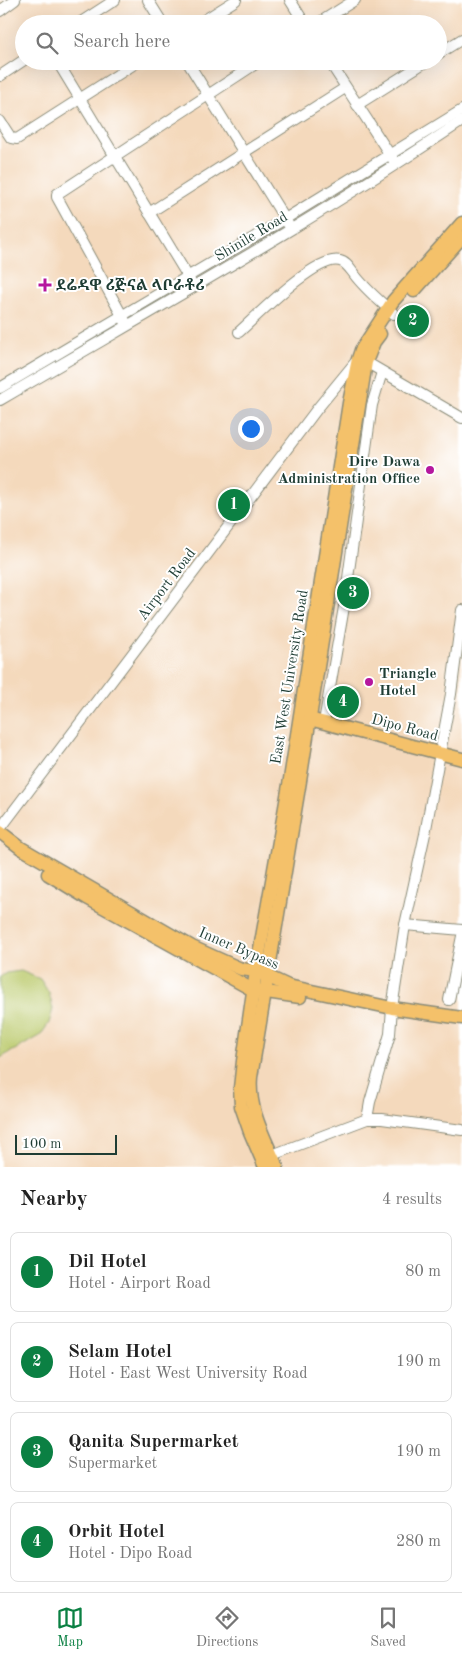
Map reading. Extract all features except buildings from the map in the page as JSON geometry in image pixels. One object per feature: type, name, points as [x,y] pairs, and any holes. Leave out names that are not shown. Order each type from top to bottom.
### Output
[{"type":"main road","name":"East West University Road","points":[[265,1167],[241,1106],[240,1088],[243,1061],[259,991],[268,977],[349,403],[362,361],[361,350],[462,223]]},
{"type":"main road","name":"East West University Road","points":[[391,311],[462,237]]},
{"type":"main road","name":"East West University Road","points":[[278,1167],[255,1115],[251,1087],[259,991],[256,971],[290,779],[305,718]]},
{"type":"main road","name":"Dipo Road","points":[[305,718],[462,759]]},
{"type":"main road","name":"Inner Bypass","points":[[0,831],[21,848],[192,947],[241,969],[256,971],[288,986],[392,1012],[462,1018]]},
{"type":"main road","name":"Inner Bypass","points":[[0,843],[87,898],[259,991],[392,1012],[462,1026]]},
{"type":"street","points":[[0,11],[15,0]]},
{"type":"street","points":[[92,15],[115,0]]},
{"type":"street","points":[[148,0],[157,15]]},
{"type":"street","points":[[212,15],[236,0]]},
{"type":"street","points":[[290,0],[299,15]]},
{"type":"street","points":[[331,15],[354,0]]},
{"type":"street","points":[[447,48],[462,39]]},
{"type":"street","points":[[0,76],[15,66]]},
{"type":"street","points":[[62,70],[195,286]]},
{"type":"street","points":[[0,121],[11,138],[17,138],[125,70]]},
{"type":"street","points":[[193,70],[291,230]]},
{"type":"street","points":[[128,325],[56,196],[60,191],[246,70]]},
{"type":"street","points":[[334,70],[397,165]]},
{"type":"street","points":[[357,106],[413,70]]},
{"type":"street","points":[[149,213],[345,88]]},
{"type":"street","name":"Shinile Road","points":[[0,388],[285,219],[462,110]]},
{"type":"street","name":"Shinile Road","points":[[0,400],[291,230],[397,165],[462,121]]},
{"type":"street","points":[[239,332],[294,282],[312,270],[334,260],[347,265],[359,281],[391,311]]},
{"type":"street","points":[[362,361],[462,418]]},
{"type":"street","name":"Airport Road","points":[[0,831],[312,417],[362,361]]},
{"type":"street","points":[[324,722],[344,607],[372,405],[382,372]]},
{"type":"street","points":[[367,1119],[370,1102],[390,1034],[405,925],[425,834],[451,694],[462,610]]},
{"type":"street","points":[[451,694],[462,696]]},
{"type":"street","points":[[405,925],[462,930]]},
{"type":"street","points":[[448,1000],[462,936]]},
{"type":"street","points":[[272,1154],[367,1119],[382,1119],[462,1130]]},
{"type":"green space","points":[[21,971],[40,979],[49,993],[53,1009],[49,1023],[40,1036],[0,1058],[0,977],[6,973]]},
{"type":"place","name":"ደሬዳዋ ሪጅናል ላቦራቶሪ","points":[[45,285]]},
{"type":"place","name":"Selam Hotel","points":[[413,321]]},
{"type":"place","name":"Dire Dawa Administration Office","points":[[430,470]]},
{"type":"place","name":"Dil Hotel","points":[[234,505]]},
{"type":"place","name":"Qanita Supermarket","points":[[353,593]]},
{"type":"place","name":"Triangle Hotel","points":[[369,682]]},
{"type":"place","name":"Orbit Hotel","points":[[343,702]]}]
